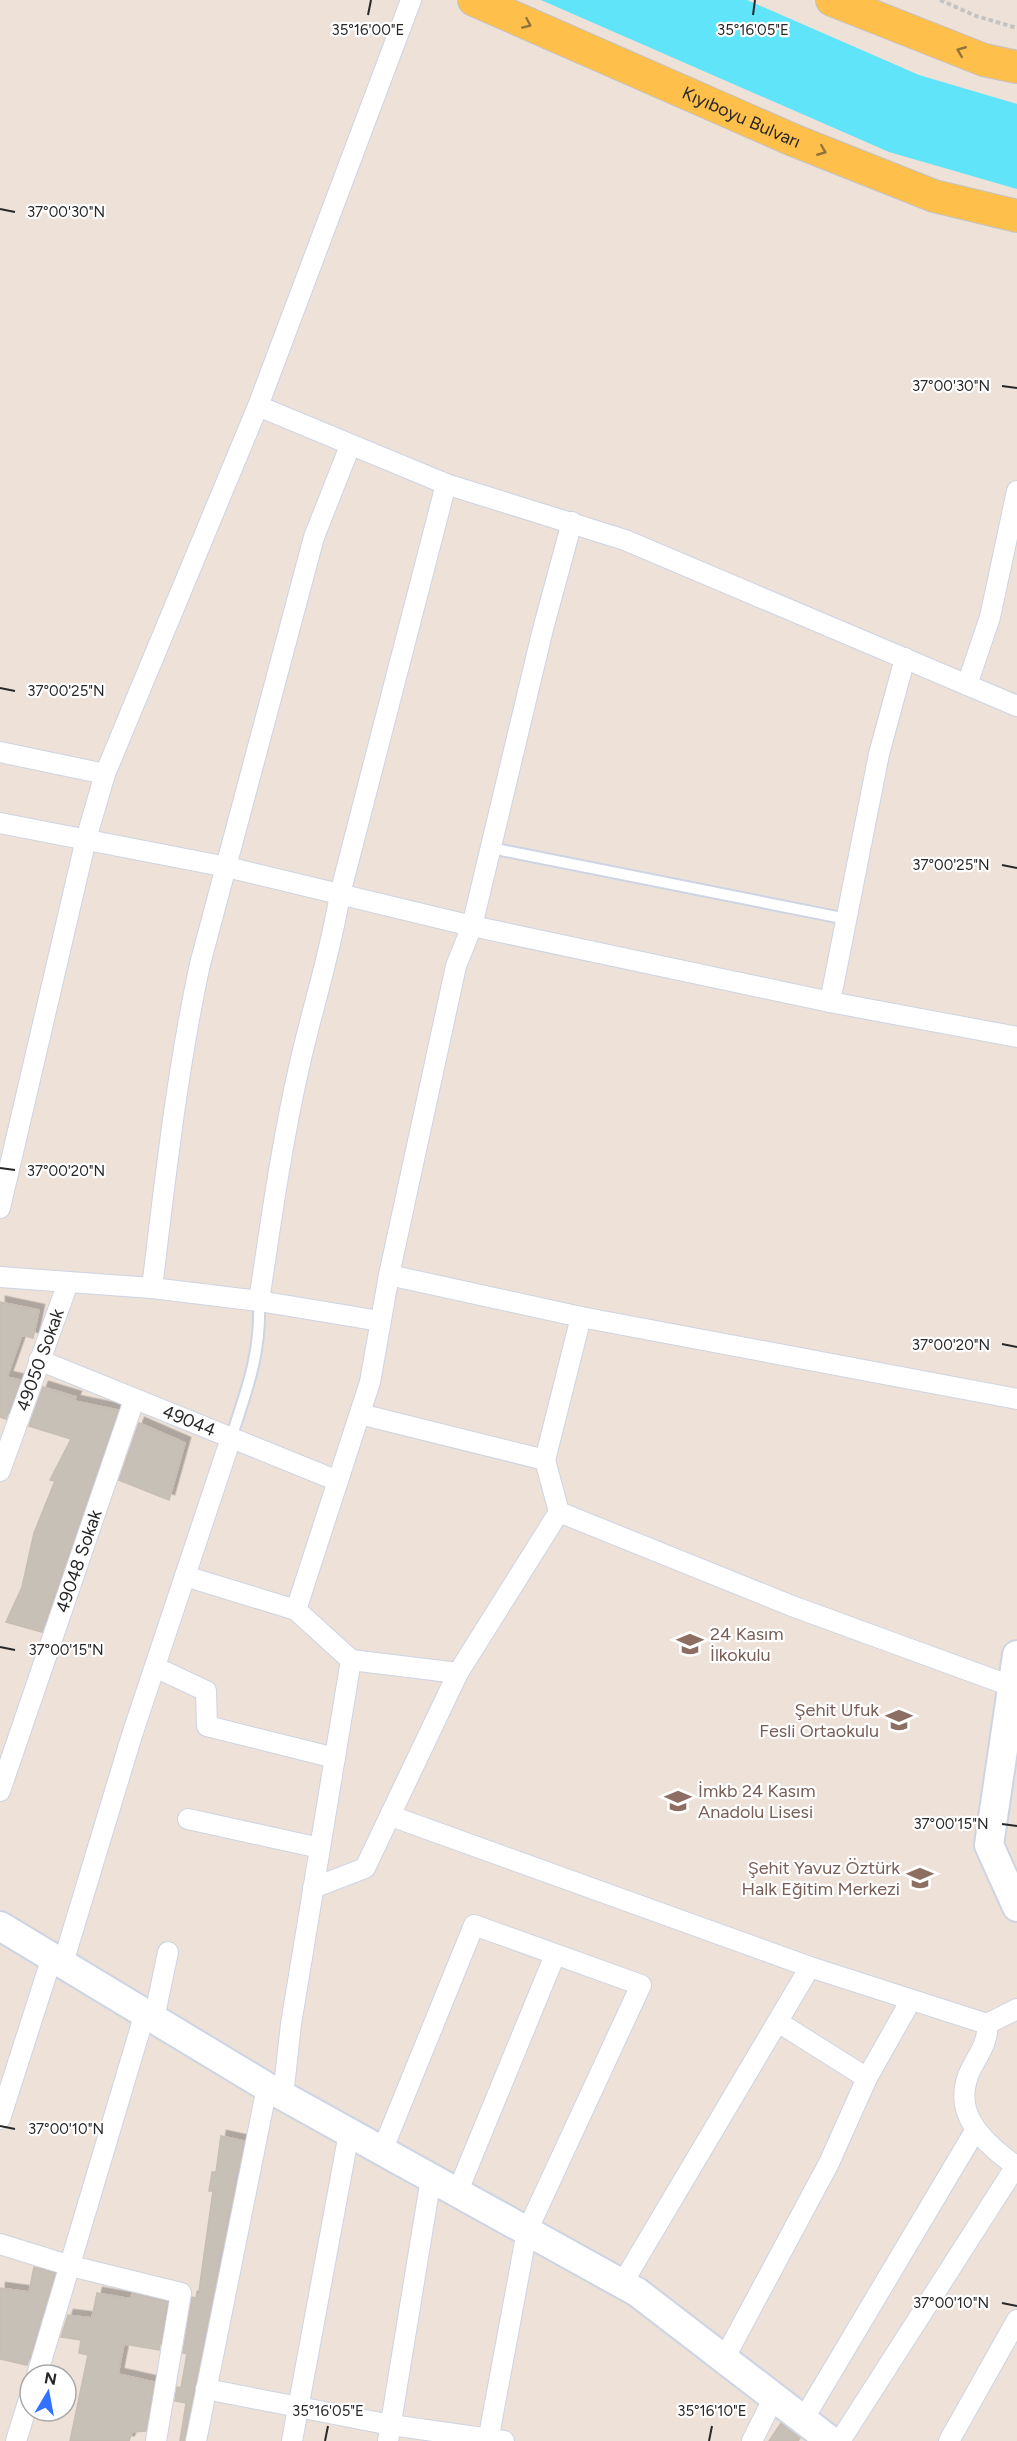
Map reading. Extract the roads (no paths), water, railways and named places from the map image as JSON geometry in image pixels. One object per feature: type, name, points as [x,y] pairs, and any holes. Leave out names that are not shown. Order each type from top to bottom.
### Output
[{"type":"main road","name":"Kıyıboyu Bulvarı","points":[[474,0],[793,140],[934,196],[1017,216]]},
{"type":"main road","points":[[832,0],[984,60],[1017,67]]},
{"type":"street","points":[[0,1208],[86,839],[105,774],[258,406],[411,0]]},
{"type":"street","points":[[258,406],[446,484],[626,540],[1017,706]]},
{"type":"street","points":[[152,1288],[185,1033],[200,964],[314,537],[350,446]]},
{"type":"street","points":[[259,1301],[282,1150],[340,894],[446,484]]},
{"type":"street","points":[[968,685],[990,617],[1017,491]]},
{"type":"street","points":[[296,1610],[370,1383],[389,1275],[456,966],[472,926],[543,629],[572,522]]},
{"type":"street","points":[[831,1002],[879,754],[905,658]]},
{"type":"street","points":[[0,752],[105,774]]},
{"type":"street","points":[[0,822],[227,867],[472,926],[831,1002],[1017,1037]]},
{"type":"street","points":[[389,1275],[581,1317],[1017,1399]]},
{"type":"street","points":[[0,1276],[152,1288],[259,1301],[380,1321]]},
{"type":"street","name":"49050 Sokak","points":[[0,1471],[68,1283]]},
{"type":"street","points":[[313,1888],[365,1868],[458,1673],[559,1512],[545,1460],[581,1317]]},
{"type":"street","name":"49044","points":[[39,1360],[338,1481]]},
{"type":"street","name":"49048 Sokak","points":[[0,1791],[134,1400]]},
{"type":"street","points":[[360,1414],[545,1460]]},
{"type":"street","points":[[0,2119],[57,1960],[231,1438]]},
{"type":"street","points":[[559,1512],[792,1606],[1015,1665],[1010,1747],[989,1845],[1006,1862],[1017,1907]]},
{"type":"street","points":[[186,1576],[296,1610],[351,1660],[458,1673]]},
{"type":"street","points":[[196,2441],[275,2091],[313,1888],[351,1660]]},
{"type":"street","points":[[155,1667],[206,1691],[207,1726],[335,1758]]},
{"type":"street","points":[[391,1816],[810,1967],[987,2024],[1017,2009]]},
{"type":"street","points":[[188,1819],[320,1848]]},
{"type":"street","points":[[206,2389],[298,2408],[389,2433],[493,2440],[527,2231],[640,1985],[474,1925],[382,2151]]},
{"type":"street","points":[[0,1926],[275,2091],[622,2284],[831,2441]]},
{"type":"street","points":[[41,2363],[168,1953]]},
{"type":"street","points":[[457,2193],[555,1955]]},
{"type":"street","points":[[622,2284],[810,1967]]},
{"type":"street","points":[[724,2359],[829,2163],[867,2078],[911,2000]]},
{"type":"street","points":[[778,2022],[867,2078]]},
{"type":"street","points":[[840,2441],[1017,2166],[975,2131],[967,2114],[965,2093],[969,2072],[986,2039],[987,2024]]},
{"type":"street","points":[[803,2420],[975,2131]]},
{"type":"street","points":[[292,2441],[349,2133]]},
{"type":"street","points":[[389,2433],[430,2178]]},
{"type":"street","points":[[0,2244],[71,2266],[181,2293],[156,2441]]},
{"type":"street","points":[[949,2441],[1017,2320]]},
{"type":"street","points":[[752,2441],[774,2397]]},
{"type":"street","points":[[16,2441],[22,2423]]},
{"type":"lane","points":[[491,848],[847,919]]},
{"type":"lane","points":[[231,1438],[256,1362],[259,1342],[259,1301]]},
{"type":"water","points":[[541,0],[747,0],[919,75],[1017,104],[1017,189],[889,152]]},
{"type":"place","name":"24 Kasım İlkokulu","points":[[690,1644]]},
{"type":"place","name":"Şehit Ufuk Fesli Ortaokulu","points":[[899,1720]]},
{"type":"place","name":"İmkb 24 Kasım Anadolu Lisesi","points":[[678,1801]]},
{"type":"place","name":"Şehit Yavuz Öztürk Halk Eğitim Merkezi","points":[[920,1878]]}]
